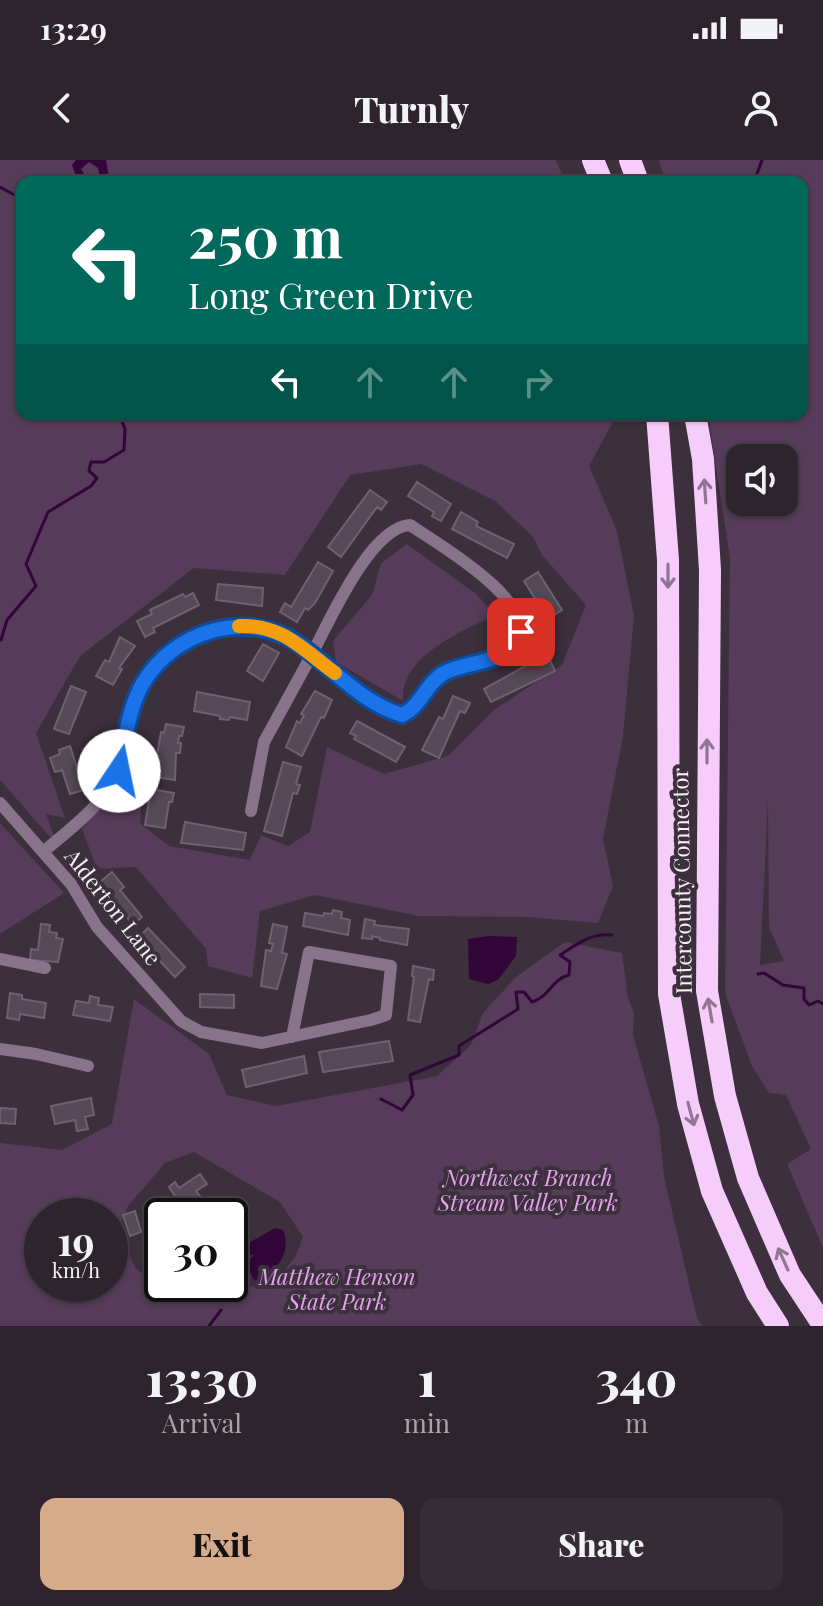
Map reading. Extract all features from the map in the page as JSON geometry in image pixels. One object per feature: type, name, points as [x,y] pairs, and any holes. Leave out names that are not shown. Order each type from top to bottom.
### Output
[{"type":"highway","name":"Intercounty Connector","points":[[657,420],[668,560],[669,994],[688,1104],[712,1191],[757,1293],[778,1326]]},
{"type":"highway","name":"Intercounty Connector","points":[[696,420],[703,459],[710,570],[707,991],[725,1096],[748,1178],[790,1275],[823,1325]]},
{"type":"street","points":[[43,852],[61,839],[102,797],[119,771],[132,707],[142,684],[154,666],[175,649],[221,627],[253,625],[271,629],[298,644],[311,656],[388,711],[402,715],[412,711],[433,680],[450,670],[494,658],[512,649],[521,632],[516,614],[504,595],[469,565],[410,525],[390,532],[350,582],[311,656],[264,742],[251,811]]},
{"type":"street","name":"Alderton Lane","points":[[0,803],[71,884],[97,927],[181,1021],[201,1032],[262,1043],[292,1037],[386,1015],[391,966],[309,952],[292,1037]]},
{"type":"street","points":[[0,959],[45,968]]},
{"type":"street","points":[[0,1049],[88,1066]]},
{"type":"green space","points":[[0,160],[556,160],[563,176],[16,176],[16,420],[614,420],[589,466],[617,531],[634,616],[623,736],[603,839],[613,886],[598,923],[527,917],[419,916],[315,895],[260,911],[252,978],[208,966],[206,949],[136,867],[97,869],[82,829],[112,795],[133,755],[145,754],[140,823],[169,846],[250,860],[261,835],[288,846],[310,832],[327,747],[384,774],[448,756],[495,709],[562,665],[586,605],[542,555],[533,537],[495,501],[421,464],[350,475],[285,575],[194,568],[80,656],[36,733],[65,818],[46,814],[54,836],[51,838],[0,780]]},
{"type":"green space","points":[[659,160],[823,160],[823,1248],[787,1164],[811,1149],[786,1095],[769,1093],[752,1066],[725,993],[730,558],[709,420],[808,420],[808,176],[663,176]],"holes":[[[768,800],[769,927],[784,961],[760,965]]]},
{"type":"green space","points":[[407,544],[476,594],[496,615],[451,637],[422,658],[411,671],[403,701],[336,662],[333,641],[372,595],[381,563]]},
{"type":"green space","points":[[0,823],[64,893],[0,934]]},
{"type":"green space","name":"Northwest Branch Stream Valley Park","points":[[565,942],[622,953],[628,998],[634,1013],[633,1035],[659,1126],[664,1177],[697,1318],[702,1326],[0,1326],[0,1143],[62,1150],[112,1124],[134,999],[209,1054],[227,1095],[276,1106],[437,1076],[471,1045],[483,1013],[516,977]]},
{"type":"shaded area","points":[[76,160],[106,160],[109,176],[100,176],[98,168],[89,162],[81,169],[85,176],[76,176],[72,165]]},
{"type":"shaded area","points":[[517,937],[516,956],[498,980],[488,984],[469,979],[468,939]]},
{"type":"shaded area","points":[[275,1228],[283,1230],[286,1246],[281,1260],[271,1272],[257,1281],[253,1279],[248,1261],[257,1252],[248,1253],[248,1243]]},
{"type":"building","points":[[417,482],[451,504],[441,521],[432,516],[434,512],[408,496]]},
{"type":"building","points":[[370,490],[387,502],[381,510],[377,507],[341,557],[328,547]]},
{"type":"building","points":[[461,512],[478,522],[476,526],[514,544],[507,558],[452,529]]},
{"type":"building","points":[[318,562],[333,571],[315,603],[308,610],[305,608],[297,622],[280,612],[285,603],[291,607]]},
{"type":"building","points":[[538,572],[562,610],[548,619],[524,581]]},
{"type":"building","points":[[218,584],[263,588],[262,606],[216,600]]},
{"type":"building","points":[[193,593],[199,605],[153,628],[155,632],[145,637],[137,621],[152,614],[150,610],[183,594],[185,597]]},
{"type":"building","points":[[120,637],[135,646],[119,668],[122,669],[113,685],[96,676],[105,660],[109,662]]},
{"type":"building","points":[[263,644],[279,653],[263,681],[247,671]]},
{"type":"building","points":[[547,654],[555,671],[491,702],[484,689]]},
{"type":"building","points":[[71,686],[86,692],[69,734],[54,729]]},
{"type":"building","points":[[315,691],[332,700],[302,756],[286,747]]},
{"type":"building","points":[[197,692],[250,702],[247,720],[220,719],[220,716],[194,711]]},
{"type":"building","points":[[453,696],[470,703],[465,713],[460,711],[439,758],[422,750],[439,717],[443,719]]},
{"type":"building","points":[[357,721],[405,747],[396,762],[354,739],[356,736],[350,733]]},
{"type":"building","points":[[166,724],[184,727],[182,736],[179,736],[180,753],[176,753],[175,780],[155,777],[160,760],[156,760],[161,732],[164,733]]},
{"type":"building","points":[[70,746],[84,790],[70,794],[62,770],[55,772],[50,758]]},
{"type":"building","points":[[283,762],[301,767],[296,784],[300,785],[297,794],[293,793],[282,836],[264,831]]},
{"type":"building","points":[[151,789],[174,793],[172,802],[169,802],[165,828],[145,825]]},
{"type":"building","points":[[185,822],[246,833],[243,850],[181,843]]},
{"type":"building","points":[[112,872],[124,887],[120,890],[142,917],[133,925],[99,883]]},
{"type":"building","points":[[333,910],[342,912],[341,918],[350,920],[348,935],[303,926],[305,913],[323,916],[324,913],[332,914]]},
{"type":"building","points":[[365,919],[375,921],[374,925],[409,929],[407,945],[372,936],[372,939],[362,938]]},
{"type":"building","points":[[41,924],[50,925],[49,932],[57,933],[56,938],[63,939],[58,962],[30,960],[31,949],[38,950]]},
{"type":"building","points":[[273,924],[287,927],[282,953],[287,954],[277,989],[261,986],[266,950],[271,951],[273,944],[269,943]]},
{"type":"building","points":[[148,928],[185,967],[175,977],[138,938]]},
{"type":"building","points":[[413,966],[434,970],[433,980],[429,979],[420,1022],[408,1020]]},
{"type":"building","points":[[10,993],[22,995],[22,999],[46,1003],[44,1018],[20,1014],[19,1020],[7,1018]]},
{"type":"building","points":[[200,994],[234,995],[234,1008],[200,1007]]},
{"type":"building","points":[[90,996],[99,998],[98,1005],[113,1007],[110,1021],[73,1015],[76,1001],[89,1003]]},
{"type":"building","points":[[389,1041],[393,1061],[323,1072],[319,1052]]},
{"type":"building","points":[[304,1056],[307,1073],[246,1087],[242,1070]]},
{"type":"building","points":[[91,1098],[94,1115],[85,1117],[88,1129],[77,1131],[75,1120],[55,1124],[51,1106]]},
{"type":"building","points":[[0,1108],[16,1109],[15,1124],[0,1123]]},
{"type":"building","points":[[200,1174],[207,1184],[196,1191],[200,1196],[197,1198],[176,1198],[169,1187],[175,1182],[179,1188]]},
{"type":"building","points":[[135,1211],[141,1232],[130,1236],[128,1230],[128,1213]]},
{"type":"waterway","points":[[756,176],[762,160]]},
{"type":"waterway","points":[[0,187],[16,196]]},
{"type":"waterway","points":[[1,640],[7,620],[36,586],[26,564],[48,512],[91,486],[97,478],[89,471],[91,462],[104,462],[124,450],[125,429],[121,420]]},
{"type":"waterway","points":[[381,1099],[402,1110],[413,1095],[410,1075],[459,1055],[459,1046],[518,1009],[516,992],[524,992],[532,1002],[538,1000],[558,980],[569,975],[570,962],[560,955],[578,943],[612,935]]},
{"type":"waterway","points":[[758,974],[764,973],[783,985],[804,988],[804,999],[809,1005],[818,1001],[823,1004]]},
{"type":"waterway","points":[[248,1255],[258,1252]]},
{"type":"waterway","points":[[209,1326],[221,1310]]},
{"type":"slow traffic","points":[[239,626],[271,629],[298,644],[335,673]]},
{"type":"route","points":[[119,771],[132,707],[154,666],[175,649],[221,627],[253,625],[271,629],[298,644],[362,694],[388,711],[402,715],[412,711],[433,680],[450,670],[494,658],[512,649],[521,632]]},
{"type":"park label","name":"Matthew Henson State Park","points":[[337,1290]]}]
